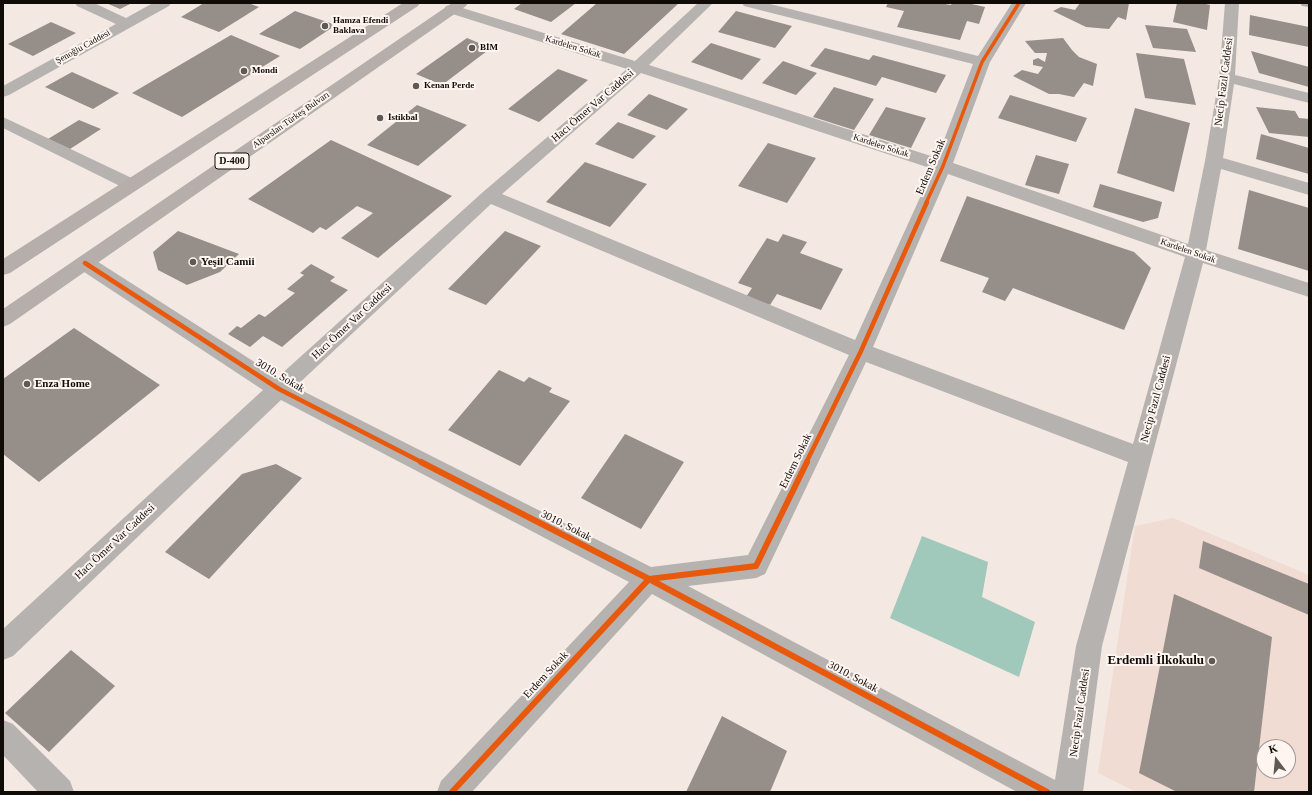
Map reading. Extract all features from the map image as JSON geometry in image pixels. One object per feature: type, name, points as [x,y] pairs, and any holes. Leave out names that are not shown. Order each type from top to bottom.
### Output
[{"type":"highway","points":[[3,268],[413,3]]},
{"type":"highway","name":"Alparslan Türkeş Bulvarı","points":[[3,319],[456,6]]},
{"type":"street","points":[[82,3],[126,23]]},
{"type":"street","name":"Şenoğlu Caddesi","points":[[3,92],[164,3]]},
{"type":"street","name":"Hacı Ömer Var Caddesi","points":[[3,647],[278,389],[489,196],[638,67],[706,3]]},
{"type":"street","points":[[749,3],[982,62]]},
{"type":"street","name":"Erdem Sokak","points":[[452,792],[649,580],[756,566],[861,351],[943,166],[982,62],[1019,3]]},
{"type":"street","name":"Necip Fazıl Caddesi","points":[[1068,792],[1089,646],[1196,254],[1214,161],[1227,78],[1232,3]]},
{"type":"street","name":"Kardelen Sokak","points":[[456,6],[943,166],[1196,254],[1309,290]]},
{"type":"street","points":[[1227,78],[1309,98]]},
{"type":"street","points":[[3,122],[132,185]]},
{"type":"street","points":[[1214,161],[1309,189]]},
{"type":"street","points":[[489,196],[861,351],[1140,458]]},
{"type":"street","name":"3010. Sokak","points":[[85,263],[278,389],[649,580],[1047,792]]},
{"type":"street","points":[[3,734],[59,792]]},
{"type":"shaded area","name":"Erdemli İlkokulu","points":[[1173,518],[1309,575],[1309,792],[1136,792],[1098,773],[1135,526]]},
{"type":"water","points":[[922,536],[988,562],[982,597],[1035,622],[1019,677],[890,618]]},
{"type":"building","points":[[106,3],[132,3],[120,9]]},
{"type":"building","points":[[204,3],[248,3],[259,7],[219,32],[181,17]]},
{"type":"building","points":[[522,3],[576,3],[551,22],[514,9]]},
{"type":"building","points":[[597,3],[679,3],[624,54],[561,34]]},
{"type":"building","points":[[888,3],[939,3],[951,5],[952,3],[967,3],[985,7],[979,24],[967,21],[960,40],[897,27],[904,11],[886,7]]},
{"type":"building","points":[[1080,3],[1129,3],[1126,20],[1118,17],[1109,29],[1086,27],[1053,11],[1061,7],[1075,10]]},
{"type":"building","points":[[1177,3],[1202,3],[1210,5],[1207,30],[1173,22]]},
{"type":"building","points":[[295,11],[336,25],[300,49],[259,34]]},
{"type":"building","points":[[736,11],[792,26],[775,48],[718,32]]},
{"type":"building","points":[[1250,15],[1309,27],[1309,47],[1249,35]]},
{"type":"building","points":[[51,22],[76,33],[33,56],[8,44]]},
{"type":"building","points":[[1145,25],[1187,29],[1196,52],[1153,48]]},
{"type":"building","points":[[231,35],[280,56],[182,117],[132,93]]},
{"type":"building","points":[[467,38],[491,48],[442,85],[416,74]]},
{"type":"building","points":[[1063,38],[1079,57],[1097,64],[1093,86],[1084,83],[1074,97],[1049,94],[1013,76],[1022,70],[1038,74],[1043,67],[1033,65],[1033,60],[1038,58],[1045,62],[1047,53],[1035,53],[1025,41]]},
{"type":"building","points":[[711,43],[761,59],[742,80],[691,62]]},
{"type":"building","points":[[825,48],[869,60],[873,55],[946,75],[936,93],[882,77],[876,86],[810,66]]},
{"type":"building","points":[[1251,51],[1309,67],[1309,87],[1259,73]]},
{"type":"building","points":[[1136,53],[1184,59],[1196,105],[1145,98]]},
{"type":"building","points":[[783,61],[817,73],[796,95],[762,83]]},
{"type":"building","points":[[558,69],[588,80],[539,122],[508,109]]},
{"type":"building","points":[[72,72],[119,93],[93,109],[45,87]]},
{"type":"building","points":[[834,87],[874,99],[854,130],[813,117]]},
{"type":"building","points":[[649,94],[688,109],[667,130],[627,115]]},
{"type":"building","points":[[1010,95],[1087,118],[1076,142],[998,118]]},
{"type":"building","points":[[417,105],[467,125],[418,166],[367,145]]},
{"type":"building","points":[[886,107],[926,118],[911,148],[869,135]]},
{"type":"building","points":[[1256,107],[1295,111],[1299,118],[1309,119],[1309,137],[1269,133]]},
{"type":"building","points":[[1135,108],[1190,123],[1174,192],[1117,173]]},
{"type":"building","points":[[79,120],[101,129],[70,149],[48,139]]},
{"type":"building","points":[[618,122],[656,136],[633,159],[595,144]]},
{"type":"building","points":[[1261,134],[1309,148],[1309,174],[1256,159]]},
{"type":"building","points":[[331,140],[452,196],[378,258],[341,238],[373,213],[357,206],[326,230],[320,227],[313,233],[248,199]]},
{"type":"building","points":[[768,143],[816,158],[787,203],[738,186]]},
{"type":"building","points":[[1036,155],[1069,164],[1059,194],[1025,185]]},
{"type":"building","points":[[585,162],[647,184],[610,227],[546,202]]},
{"type":"building","points":[[1100,184],[1162,202],[1158,218],[1143,222],[1093,207]]},
{"type":"building","points":[[1249,190],[1309,208],[1309,271],[1238,249]]},
{"type":"building","points":[[967,196],[1134,252],[1151,268],[1124,330],[1013,288],[1005,301],[982,292],[989,278],[940,261]]},
{"type":"building","name":"Yeşil Camii","points":[[178,231],[239,254],[220,272],[187,285],[158,270],[153,252]]},
{"type":"building","points":[[505,231],[541,246],[486,305],[448,289]]},
{"type":"building","points":[[783,234],[807,242],[800,253],[843,269],[821,310],[777,294],[770,305],[746,297],[752,288],[738,283],[767,238],[778,242]]},
{"type":"building","points":[[311,264],[335,277],[330,281],[348,290],[282,347],[263,336],[250,347],[228,334],[237,326],[241,328],[259,314],[265,317],[295,293],[287,289],[304,275],[300,273]]},
{"type":"building","points":[[74,328],[160,385],[39,482],[3,454],[3,379]]},
{"type":"building","points":[[499,370],[524,382],[529,377],[552,388],[549,392],[570,401],[520,466],[448,430]]},
{"type":"building","points":[[625,434],[684,462],[641,529],[581,498]]},
{"type":"building","points":[[276,464],[302,478],[209,579],[165,552],[242,474]]},
{"type":"building","points":[[1203,541],[1309,584],[1309,615],[1199,568]]},
{"type":"building","points":[[1174,594],[1272,637],[1260,739],[1256,739],[1256,775],[1254,792],[1177,792],[1139,773]]},
{"type":"building","points":[[71,650],[115,686],[49,752],[5,713]]},
{"type":"building","points":[[722,716],[787,751],[770,792],[686,792]]},
{"type":"cycle path","points":[[452,792],[649,579],[756,566],[861,351],[943,166],[982,62],[1019,3]]},
{"type":"cycle path","points":[[85,263],[279,389],[649,579],[1047,792]]},
{"type":"place","name":"Hamza Efendi Baklava","points":[[325,26]]},
{"type":"place","name":"BİM","points":[[472,48]]},
{"type":"place","name":"Mondi","points":[[244,71]]},
{"type":"place","name":"Kenan Perde","points":[[416,86]]},
{"type":"place","name":"İstikbal","points":[[380,118]]},
{"type":"place","name":"Yeşil Camii","points":[[193,262]]},
{"type":"place","name":"Enza Home","points":[[27,384]]},
{"type":"place","name":"Erdemli İlkokulu","points":[[1212,661]]}]
